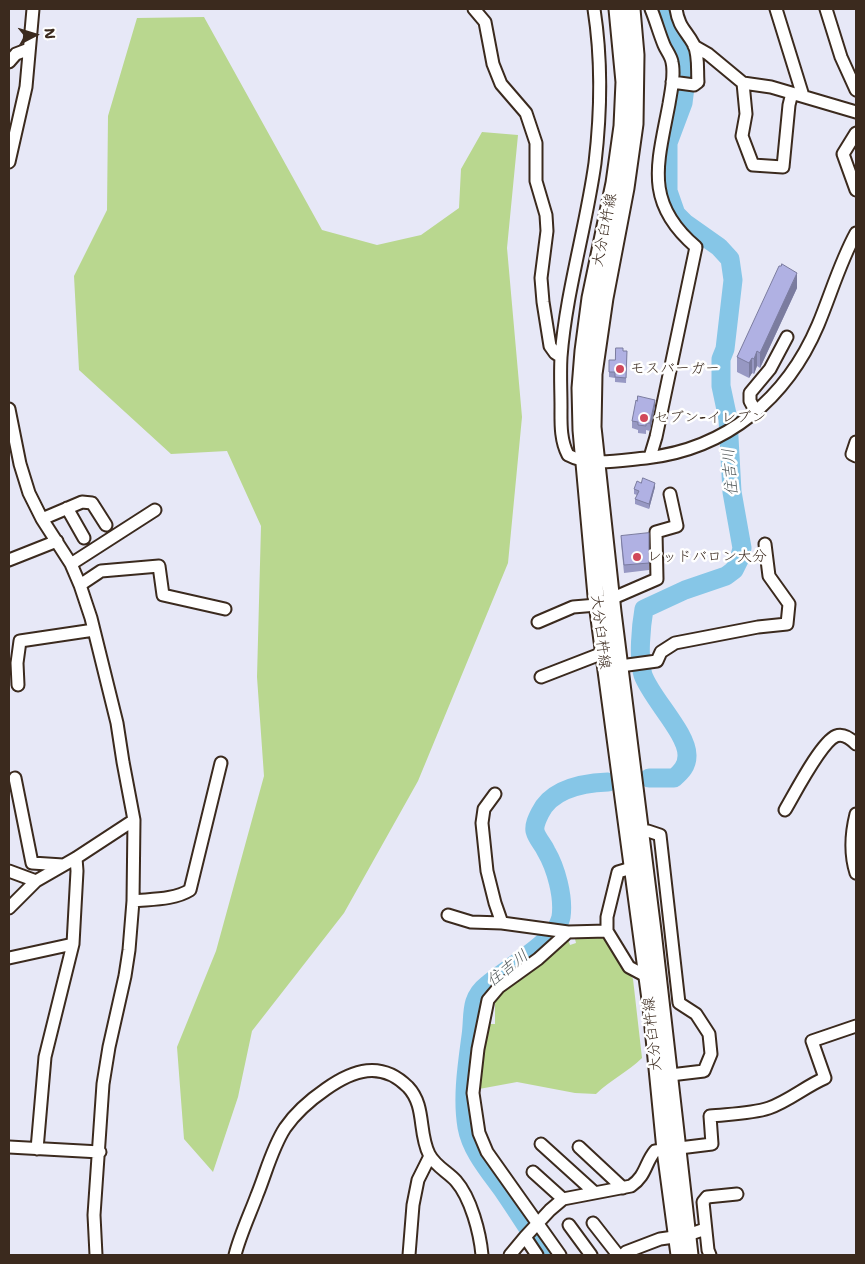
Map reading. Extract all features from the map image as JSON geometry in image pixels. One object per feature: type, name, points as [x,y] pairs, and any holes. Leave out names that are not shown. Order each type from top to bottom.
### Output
[{"type":"main road","name":"大分臼杵線","points":[[617,9],[624,82],[622,126],[614,183],[590,298],[583,351],[580,416],[590,460],[611,598],[634,833],[664,1075],[671,1149],[682,1235],[690,1255]]},
{"type":"main road","name":"大分臼杵線","points":[[616,663],[597,605],[590,460],[594,374],[635,124],[636,54],[632,9]]},
{"type":"main road","name":"大分臼杵線","points":[[639,866],[646,976],[664,1075]]},
{"type":"main road","name":"大分臼杵線","points":[[679,1255],[682,1235]]},
{"type":"street","points":[[9,162],[26,87],[33,9]]},
{"type":"street","points":[[474,9],[485,22],[493,64],[501,84],[526,113],[536,143],[536,181],[546,215],[548,231],[542,278],[545,320],[550,346],[561,358]]},
{"type":"street","points":[[594,9],[599,47],[599,122],[595,164],[567,312],[561,358],[562,426],[564,447],[568,455],[590,460],[650,457],[689,449],[715,438],[756,412],[785,383],[805,352],[842,261],[856,233]]},
{"type":"street","points":[[650,457],[656,437],[696,247],[681,234],[668,216],[661,197],[658,172],[660,149],[676,83],[672,61],[651,9]]},
{"type":"street","points":[[676,9],[678,21],[694,46],[697,58],[698,82],[694,85],[676,83]]},
{"type":"street","points":[[776,9],[798,94]]},
{"type":"street","points":[[826,9],[842,57],[856,90]]},
{"type":"street","points":[[694,46],[708,54],[743,83],[771,87],[856,112]]},
{"type":"street","points":[[9,62],[16,54],[29,49]]},
{"type":"street","points":[[743,83],[746,114],[742,136],[753,166],[783,167],[789,105],[798,94]]},
{"type":"street","points":[[856,133],[843,154],[856,190]]},
{"type":"street","points":[[756,412],[750,402],[750,393],[770,369],[788,337]]},
{"type":"street","points":[[9,409],[24,480],[36,509],[57,541],[80,585],[94,630],[117,723],[134,820],[133,901],[125,976],[109,1047],[103,1084],[100,1152],[94,1215],[96,1255]]},
{"type":"street","points":[[856,442],[852,454],[856,456]]},
{"type":"street","points":[[538,622],[572,607],[597,605],[657,578],[656,532],[678,526],[670,494]]},
{"type":"street","points":[[42,519],[82,502],[92,503],[106,524]]},
{"type":"street","points":[[67,508],[84,538]]},
{"type":"street","points":[[70,564],[155,510]]},
{"type":"street","points":[[9,560],[57,541]]},
{"type":"street","points":[[541,677],[616,663],[657,661],[661,652],[675,643],[758,627],[787,624],[788,604],[768,576],[765,544]]},
{"type":"street","points":[[80,585],[101,571],[160,566],[163,595],[225,610]]},
{"type":"street","points":[[18,685],[17,663],[20,641],[94,630]]},
{"type":"street","points":[[785,810],[828,741],[836,736],[843,735],[856,744]]},
{"type":"street","points":[[133,901],[184,894],[190,890],[221,763]]},
{"type":"street","points":[[15,778],[32,863],[63,865]]},
{"type":"street","points":[[495,794],[484,809],[482,822],[487,871],[494,903],[502,923]]},
{"type":"street","points":[[856,814],[852,828],[852,860],[856,873]]},
{"type":"street","points":[[9,908],[36,881],[76,858],[134,820]]},
{"type":"street","points":[[634,833],[648,831],[660,835],[679,1003],[696,1014],[708,1034],[711,1054],[704,1071],[664,1075]]},
{"type":"street","points":[[37,1149],[45,1057],[73,944],[76,858]]},
{"type":"street","points":[[639,866],[618,872],[607,917],[607,931],[629,967],[646,976]]},
{"type":"street","points":[[9,871],[36,881]]},
{"type":"street","points":[[448,916],[471,922],[502,923],[565,931],[607,931]]},
{"type":"street","points":[[560,1255],[487,1152],[479,1133],[473,1093],[478,1049],[488,1000],[499,987],[538,959],[565,931]]},
{"type":"street","points":[[9,958],[73,944]]},
{"type":"street","points":[[510,1255],[550,1210],[563,1199],[631,1186],[644,1173],[650,1156],[655,1150],[712,1144],[710,1116],[762,1110],[825,1078],[812,1041],[856,1026]]},
{"type":"street","points":[[235,1255],[284,1130],[308,1102],[343,1078],[358,1072],[373,1070],[395,1077],[407,1086],[415,1096],[419,1104],[426,1146],[430,1156],[461,1188],[477,1228],[482,1255]]},
{"type":"street","points":[[541,1144],[594,1192]]},
{"type":"street","points":[[9,1147],[100,1152]]},
{"type":"street","points":[[579,1147],[623,1188]]},
{"type":"street","points":[[409,1255],[413,1205],[418,1180],[430,1156]]},
{"type":"street","points":[[533,1172],[563,1199]]},
{"type":"street","points":[[710,1255],[705,1229],[703,1202],[707,1197],[737,1194]]},
{"type":"street","points":[[593,1223],[618,1255]]},
{"type":"street","points":[[569,1225],[591,1255]]},
{"type":"street","points":[[623,1255],[626,1252],[660,1239],[705,1229]]},
{"type":"street","points":[[525,1237],[537,1255]]},
{"type":"green space","points":[[204,17],[322,230],[377,245],[421,235],[459,208],[461,169],[482,132],[518,135],[507,248],[522,417],[508,563],[418,781],[344,913],[252,1031],[238,1097],[213,1172],[184,1139],[177,1047],[216,951],[264,776],[257,677],[261,526],[227,451],[171,454],[79,370],[74,276],[107,210],[108,116],[137,18]]},
{"type":"green space","points":[[574,935],[603,935],[633,979],[642,1058],[596,1094],[575,1093],[517,1082],[479,1089],[487,1024],[495,1024],[495,998],[546,959],[568,939],[570,945],[576,943]]},
{"type":"building","points":[[782,264],[797,273],[760,353],[757,351],[754,359],[752,358],[749,363],[737,357],[779,266]]},
{"type":"building","name":"モスバーガー","points":[[616,348],[623,348],[623,351],[627,351],[626,378],[615,377],[615,372],[609,372],[609,360],[615,360]]},
{"type":"building","name":"セブン-イレブン","points":[[638,396],[655,400],[650,423],[646,423],[646,426],[638,425],[638,422],[632,421]]},
{"type":"building","points":[[643,478],[655,483],[649,504],[635,499],[639,491],[634,489],[637,481],[641,483]]},
{"type":"building","name":"レッドバロン大分","points":[[649,533],[649,563],[624,565],[621,536]]},
{"type":"waterway","name":"住吉川","points":[[649,778],[674,778],[683,769],[687,756],[682,737],[653,694],[643,675],[640,652],[644,609],[685,590],[726,576],[734,570],[742,548],[732,492],[728,419],[721,386],[721,359],[725,349],[733,280],[730,259],[719,247],[685,223],[676,214],[668,191],[668,143],[683,103],[687,71],[686,57],[672,32],[667,9]]},
{"type":"waterway","name":"住吉川","points":[[546,1255],[481,1160],[469,1136],[465,1093],[473,1008],[481,990],[550,936],[561,917],[562,909],[556,874],[550,858],[535,831],[535,824],[540,813],[545,805],[560,792],[569,788],[608,782]]},
{"type":"place","name":"モスバーガー","points":[[620,369]]},
{"type":"place","name":"セブン-イレブン","points":[[644,418]]},
{"type":"place","name":"レッドバロン大分","points":[[637,557]]}]
